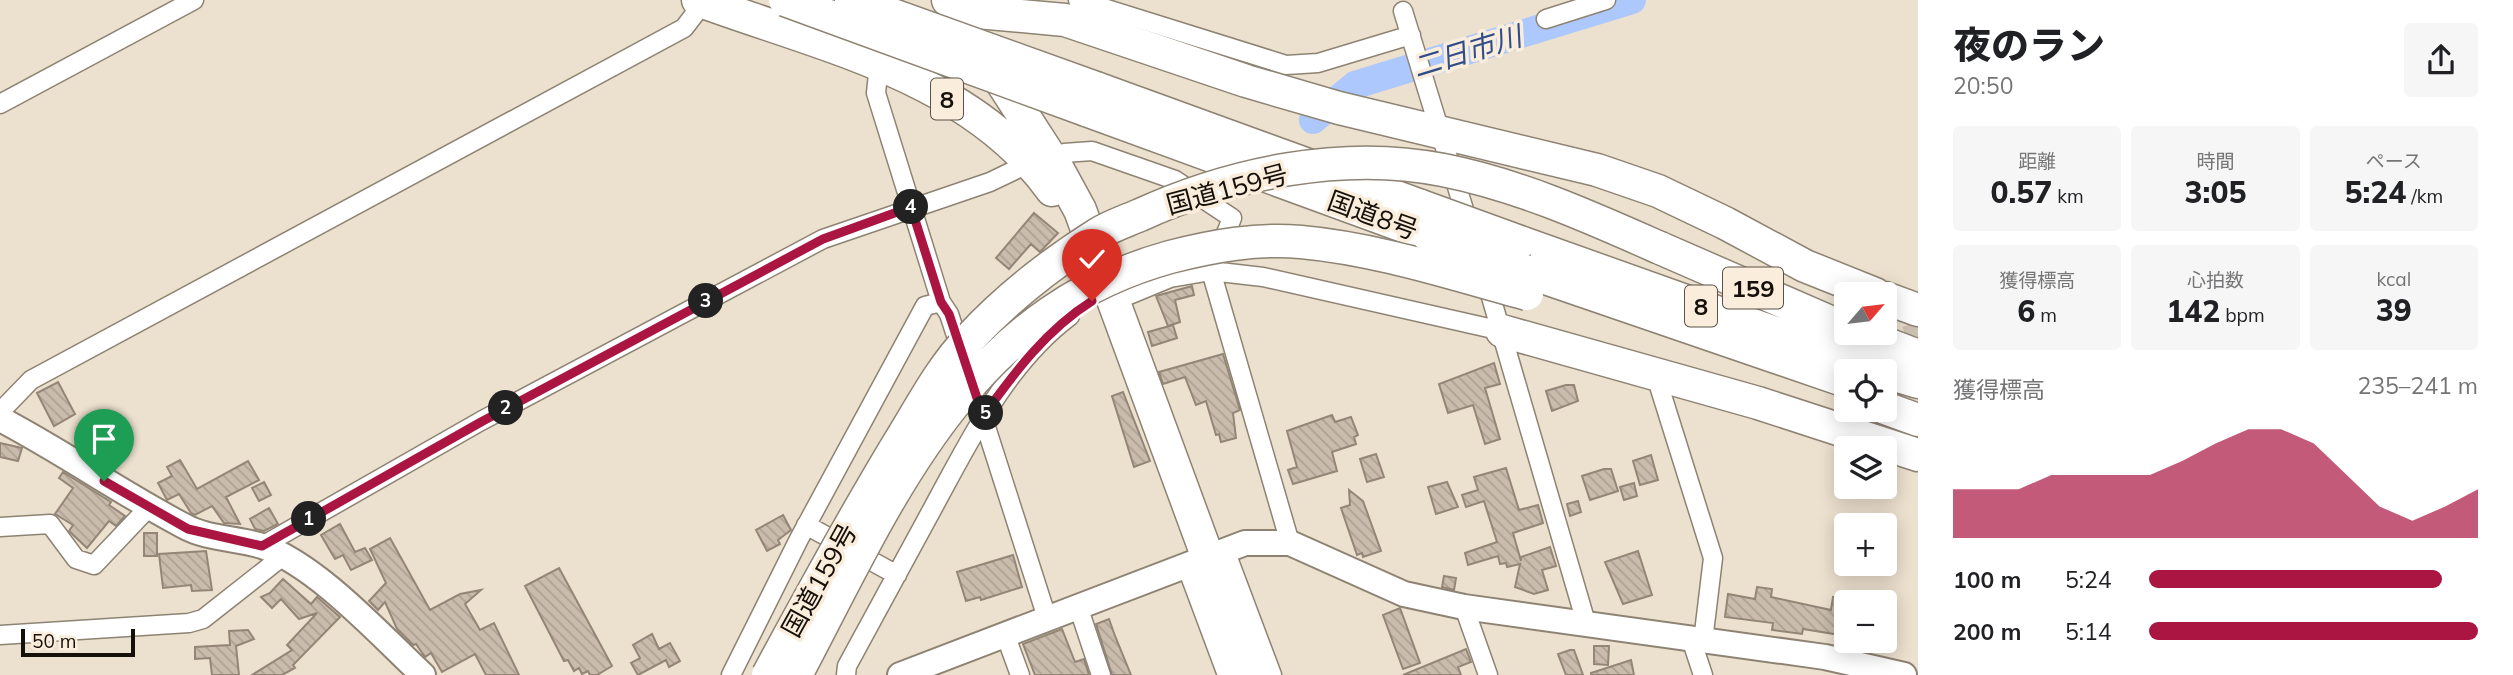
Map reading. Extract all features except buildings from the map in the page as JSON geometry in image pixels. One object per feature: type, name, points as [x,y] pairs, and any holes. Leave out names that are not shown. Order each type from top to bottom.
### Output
[{"type":"highway","name":"国道8号","points":[[785,0],[1091,99],[1424,221],[1524,269],[1842,359]]},
{"type":"highway","name":"国道8号","points":[[852,0],[1091,99]]},
{"type":"highway","name":"8","points":[[927,0],[956,25],[996,72],[1056,166],[1080,210],[1104,269],[1102,301]]},
{"type":"highway","points":[[948,0],[976,12],[1065,20],[1329,105],[1439,134],[1597,170],[1658,191],[1899,312]]},
{"type":"highway","name":"8","points":[[701,1],[879,64],[969,111],[1017,149],[1050,187],[1071,220],[1251,675]]},
{"type":"highway","name":"国道159号","points":[[768,675],[844,534],[933,388],[967,340],[1024,287],[1100,233],[1170,201],[1235,180],[1326,164],[1387,164],[1443,170],[1563,205],[1834,323]]},
{"type":"highway","name":"国道159号","points":[[796,675],[906,471],[954,401],[1012,341],[1044,315],[1083,289],[1137,267],[1208,247],[1247,242],[1286,242],[1524,269],[1776,372],[1795,364],[1834,377]]},
{"type":"highway","points":[[1660,248],[1731,268],[1834,307]]},
{"type":"highway","points":[[1503,331],[1660,374],[1918,456]]},
{"type":"highway","points":[[1890,345],[1918,356]]},
{"type":"highway","name":"国道8号","points":[[1897,375],[1918,382]]},
{"type":"highway","points":[[1897,398],[1918,405]]},
{"type":"highway","points":[[1897,412],[1918,420]]},
{"type":"street","points":[[0,104],[194,0]]},
{"type":"street","points":[[1078,0],[1286,65],[1318,63],[1411,34]]},
{"type":"street","points":[[1546,19],[1606,0]]},
{"type":"street","points":[[0,412],[31,380],[684,28],[701,1]]},
{"type":"street","points":[[1403,11],[1424,75],[1439,134],[1503,331],[1587,626]]},
{"type":"street","points":[[879,64],[876,93],[941,302],[949,314],[1047,618]]},
{"type":"street","points":[[1064,153],[1092,151],[1175,180],[1232,218],[1211,271],[1290,543]]},
{"type":"street","points":[[0,635],[189,623],[203,619],[272,551],[481,422],[823,239],[990,182],[1017,169]]},
{"type":"street","points":[[846,675],[847,666],[983,416],[1018,368],[1056,327],[1102,301],[1170,278],[1211,271],[1264,277],[1503,331]]},
{"type":"street","points":[[731,675],[806,526],[925,306],[941,302]]},
{"type":"street","points":[[1660,374],[1660,389],[1713,558],[1697,640],[1703,675]]},
{"type":"street","points":[[0,419],[55,448],[188,529],[272,551],[334,590],[423,675]]},
{"type":"street","points":[[0,527],[50,524],[76,559],[94,565],[149,507]]},
{"type":"street","points":[[806,526],[897,575]]},
{"type":"street","points":[[900,675],[935,669],[1005,634],[1245,543],[1290,543],[1393,590],[1464,607],[1825,657],[1904,675]]},
{"type":"street","points":[[1206,558],[1227,675]]},
{"type":"street","points":[[1206,558],[1272,675]]},
{"type":"street","points":[[1078,606],[1101,675]]},
{"type":"street","points":[[1464,607],[1488,675]]},
{"type":"street","points":[[1005,634],[1020,675]]},
{"type":"waterway","name":"二日市川","points":[[1313,120],[1355,85],[1632,0]]},
{"type":"tunnel","points":[[1911,324],[1918,346]]},
{"type":"route","points":[[104,481],[188,529],[262,546],[481,422],[823,239],[911,207],[941,302],[949,314],[983,416],[1018,368],[1056,327],[1092,301]]}]
